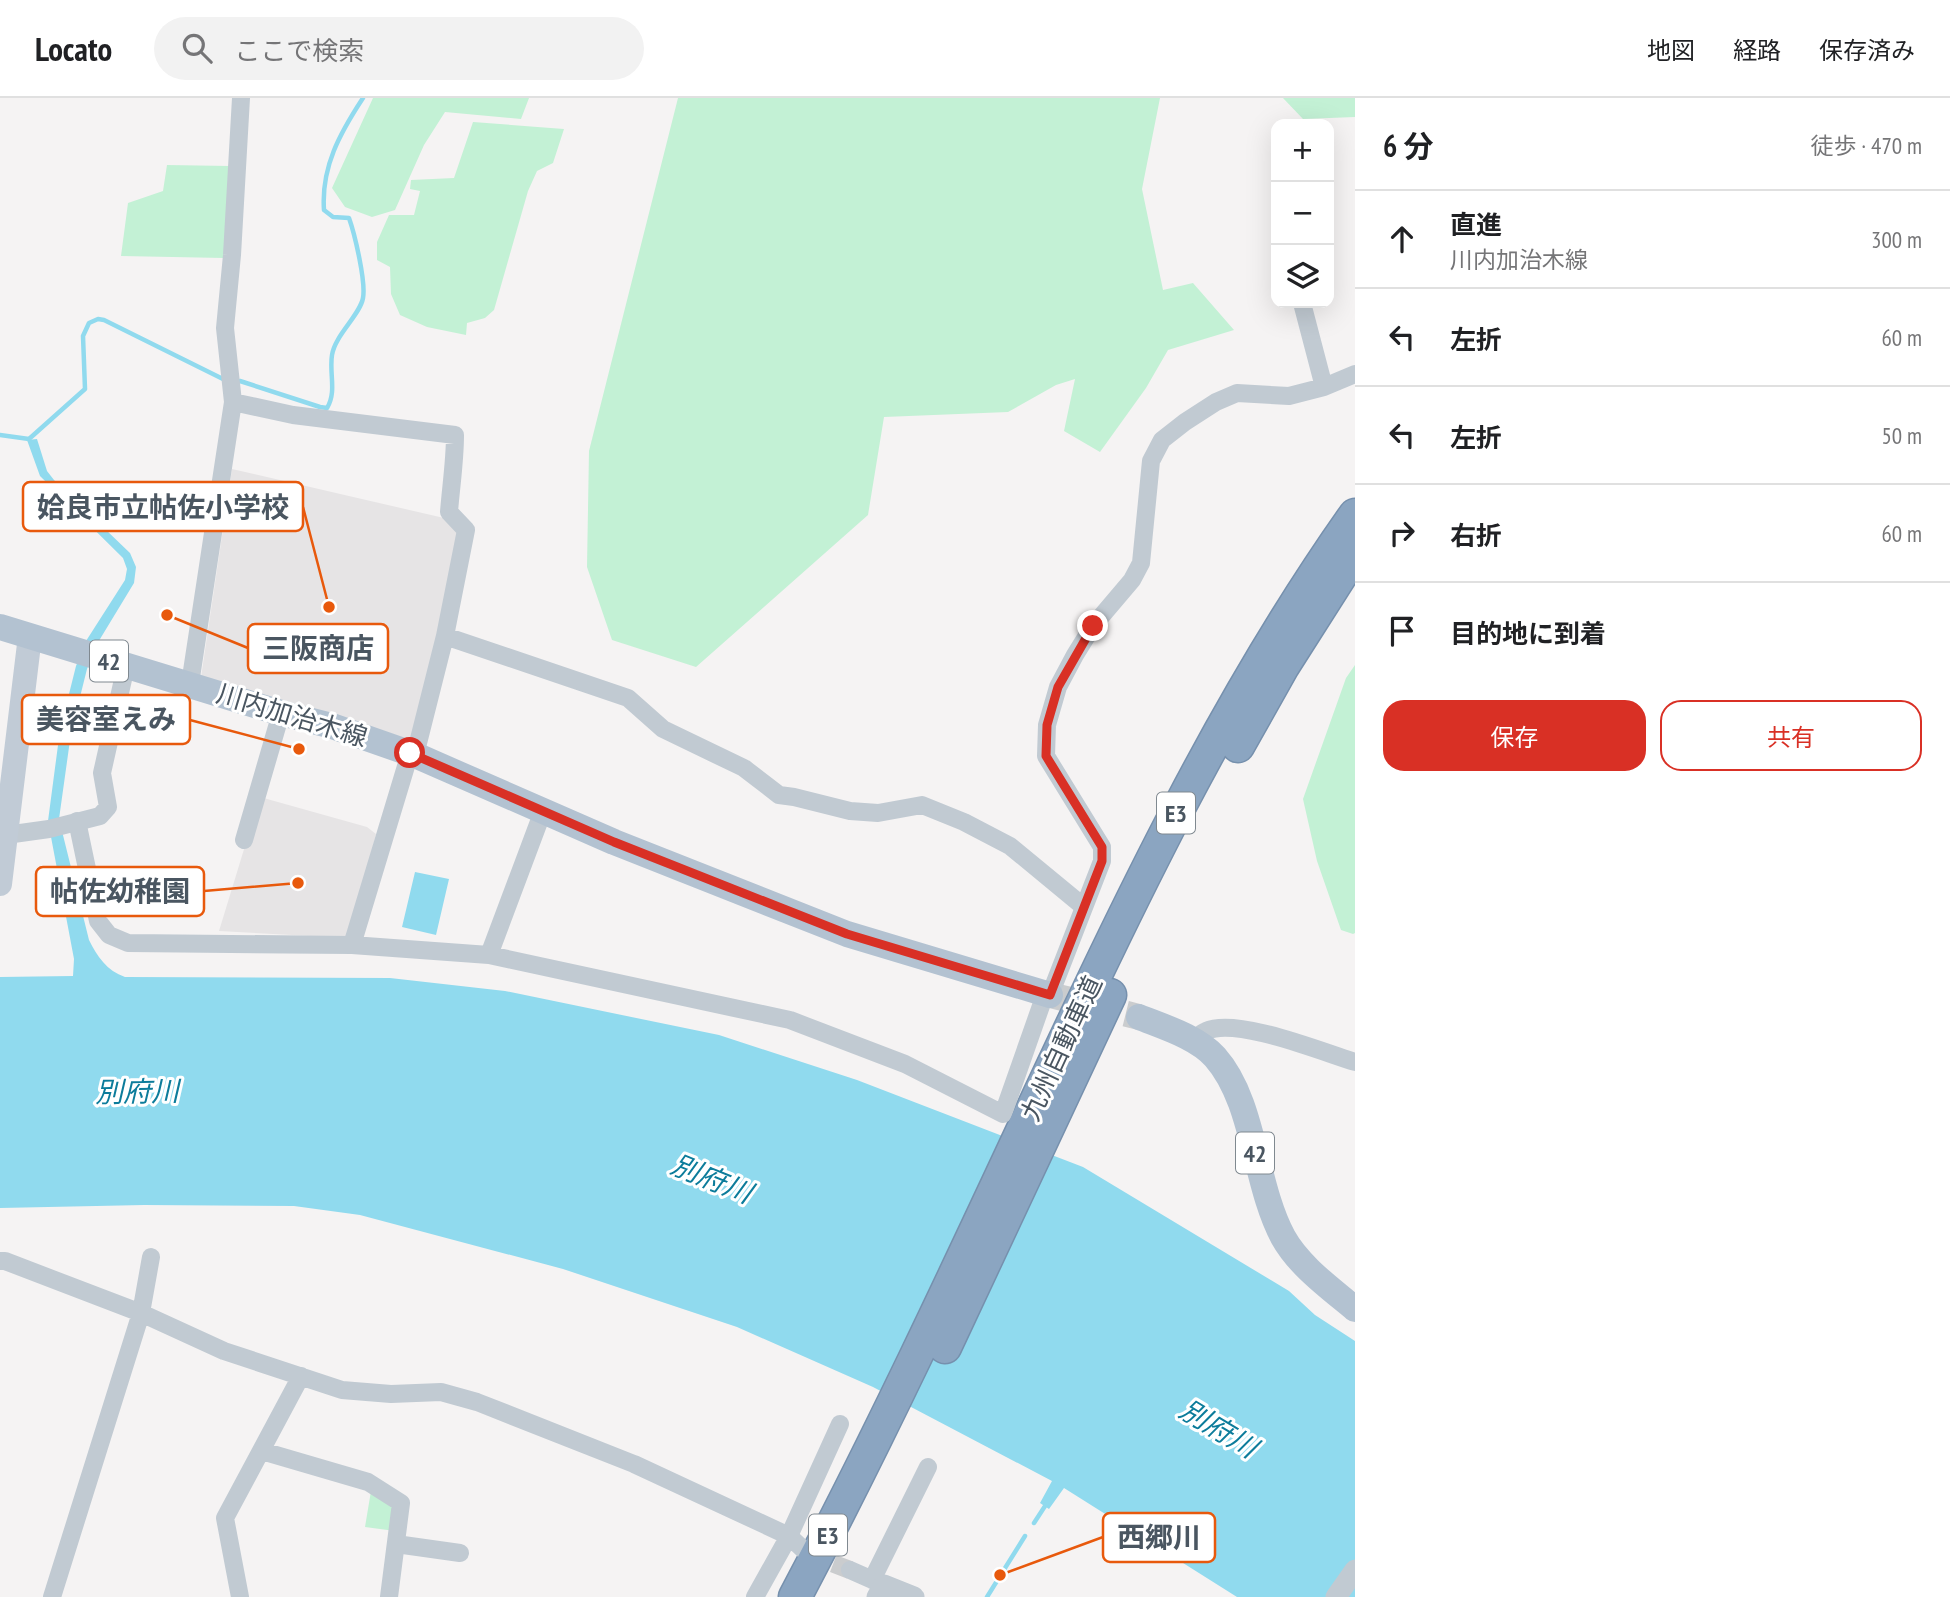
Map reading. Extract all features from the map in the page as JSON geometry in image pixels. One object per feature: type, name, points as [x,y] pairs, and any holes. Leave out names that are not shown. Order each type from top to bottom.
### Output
[{"type":"highway","name":"九州自動車道","points":[[1035,1131],[1090,987],[1176,814],[1264,655],[1355,515]]},
{"type":"highway","name":"九州自動車道","points":[[820,1597],[871,1477],[1035,1131],[1110,995],[1195,822],[1283,666],[1355,553]]},
{"type":"highway","name":"九州自動車道","points":[[795,1597],[871,1477]]},
{"type":"main road","name":"川内加治木線","points":[[0,627],[281,713],[332,726],[412,754],[614,842],[847,934],[1050,995]]},
{"type":"main road","points":[[0,884],[30,636]]},
{"type":"main road","name":"42","points":[[1139,1017],[1192,1041],[1214,1055],[1233,1083],[1264,1188],[1284,1238],[1306,1267],[1355,1309]]},
{"type":"street","points":[[190,684],[233,402],[225,328],[232,255],[240,98]]},
{"type":"street","points":[[1303,308],[1324,387]]},
{"type":"street","points":[[64,825],[98,921],[109,935],[128,943],[352,945],[489,955],[790,1020],[905,1064],[1003,1114],[1042,1003],[1050,995],[1102,861],[1102,847],[1046,756],[1047,725],[1058,687],[1075,655],[1093,626],[1132,580],[1140,563],[1151,461],[1162,440],[1216,402],[1237,393],[1289,396],[1324,387],[1355,374]]},
{"type":"street","points":[[233,402],[293,415],[455,435],[455,463],[451,470],[449,512],[466,530],[445,636],[412,754],[352,945]]},
{"type":"street","points":[[445,636],[628,698],[663,729],[744,768],[779,795],[850,811],[878,813],[922,806],[964,822],[1010,846],[1084,908]]},
{"type":"street","points":[[6,835],[100,816],[108,807],[102,773],[126,666]]},
{"type":"street","points":[[244,840],[281,713]]},
{"type":"street","points":[[489,955],[543,811]]},
{"type":"street","points":[[1192,1041],[1207,1030],[1249,1031],[1288,1039],[1355,1062]]},
{"type":"street","points":[[52,1597],[141,1313],[152,1257]]},
{"type":"street","points":[[0,1261],[141,1313],[224,1351],[342,1390],[391,1394],[441,1392],[477,1402],[634,1464],[789,1536],[808,1554]]},
{"type":"street","points":[[240,1597],[225,1518],[301,1376]]},
{"type":"street","points":[[755,1597],[789,1536],[840,1424]]},
{"type":"street","points":[[262,1451],[368,1482],[401,1503],[389,1597]]},
{"type":"street","points":[[878,1587],[928,1467]]},
{"type":"street","points":[[396,1544],[460,1553]]},
{"type":"street","points":[[850,1570],[878,1587],[914,1597]]},
{"type":"street","points":[[1336,1597],[1355,1570]]},
{"type":"shaded area","points":[[232,469],[444,518],[462,537],[414,742],[201,677]]},
{"type":"shaded area","points":[[260,797],[367,827],[376,834],[349,938],[219,931]]},
{"type":"green space","points":[[373,98],[529,98],[521,119],[445,112],[424,145],[395,210],[372,217],[345,207],[332,188]]},
{"type":"green space","points":[[678,98],[1160,98],[1142,189],[1163,290],[1193,283],[1234,330],[1168,350],[1146,388],[1100,452],[1064,431],[1075,379],[1056,385],[1008,412],[884,417],[868,515],[696,667],[612,640],[587,567],[589,451]]},
{"type":"green space","points":[[1283,98],[1355,98],[1355,117],[1303,119]]},
{"type":"green space","points":[[473,122],[564,129],[553,163],[537,171],[528,191],[494,310],[485,318],[467,323],[466,335],[427,327],[400,315],[391,294],[390,267],[377,260],[377,242],[389,215],[414,215],[420,191],[410,189],[411,180],[454,178]]},
{"type":"green space","points":[[167,165],[230,166],[224,258],[121,256],[128,203],[163,191]]},
{"type":"green space","points":[[1355,665],[1353,934],[1341,930],[1317,861],[1303,799],[1346,678]]},
{"type":"green space","points":[[371,1491],[397,1504],[395,1531],[365,1527]]},
{"type":"water","name":"別府川","points":[[37,439],[47,471],[130,553],[136,567],[134,583],[97,644],[87,669],[71,733],[59,819],[89,940],[108,967],[125,977],[390,978],[505,991],[719,1035],[857,1080],[1083,1167],[1289,1291],[1315,1315],[1355,1341],[1355,1597],[1237,1597],[1064,1488],[1049,1509],[1040,1503],[1052,1481],[873,1387],[737,1327],[563,1269],[360,1215],[294,1206],[0,1208],[0,977],[73,976],[74,959],[48,821],[60,730],[76,666],[86,641],[125,580],[127,569],[123,558],[40,476],[27,440]]},
{"type":"water","points":[[415,872],[449,879],[436,935],[402,927]]},
{"type":"waterway","points":[[240,381],[320,407],[327,408],[330,402],[334,348],[361,305],[364,291],[349,218],[333,217],[324,210],[324,194],[334,151],[363,98]]},
{"type":"waterway","points":[[0,435],[29,439],[85,389],[83,336],[89,323],[98,319],[223,379]]},
{"type":"waterway","points":[[1034,1523],[1047,1503]]},
{"type":"waterway","points":[[987,1597],[1025,1536]]},
{"type":"tunnel","points":[[1050,995],[1139,1017]]},
{"type":"tunnel","points":[[808,1554],[850,1570]]},
{"type":"place","name":"姶良市立帖佐小学校","points":[[329,607]]},
{"type":"place","name":"三阪商店","points":[[167,615]]},
{"type":"place","name":"美容室えみ","points":[[299,749]]},
{"type":"place","name":"帖佐幼稚園","points":[[298,883]]},
{"type":"place","name":"西郷川","points":[[1000,1575]]},
{"type":"route","points":[[410,753],[614,842],[847,934],[1050,995],[1102,861],[1102,847],[1046,756],[1051,705],[1075,655],[1093,626]]}]
